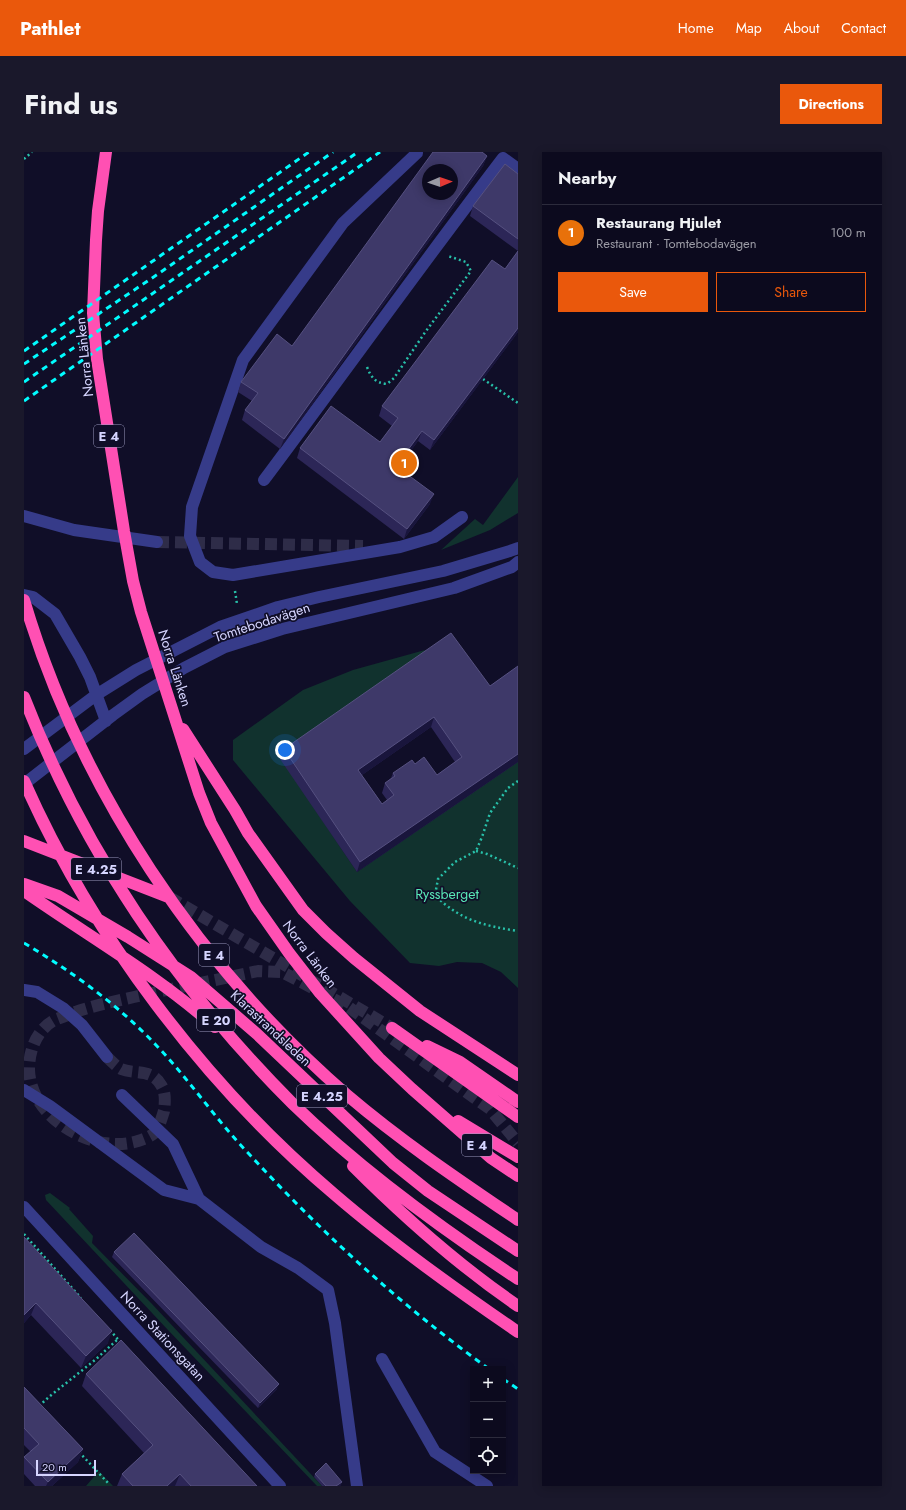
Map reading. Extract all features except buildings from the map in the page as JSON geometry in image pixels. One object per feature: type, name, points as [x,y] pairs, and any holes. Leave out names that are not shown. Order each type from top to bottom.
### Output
[{"type":"highway","name":"Norra Länken","points":[[106,152],[96,240],[94,313],[97,359],[133,581],[141,612],[199,793],[211,823],[256,906],[289,954],[320,993],[379,1058],[412,1089],[491,1158],[518,1176]]},
{"type":"highway","name":"E 4","points":[[24,600],[48,671],[79,745],[138,850],[181,914],[222,966],[247,996],[306,1057],[347,1094],[387,1128],[518,1220]]},
{"type":"highway","name":"E 20","points":[[24,697],[70,802],[107,868],[172,965],[236,1044],[294,1105],[356,1160],[416,1207],[518,1279]]},
{"type":"highway","points":[[174,714],[248,833],[303,910],[354,958],[420,1011],[518,1074]]},
{"type":"highway","points":[[24,780],[55,844],[94,914],[164,1015],[214,1076],[255,1121],[333,1194],[396,1245],[518,1332]]},
{"type":"highway","name":"E 4.25","points":[[24,841],[168,897]]},
{"type":"highway","name":"Klarastrandsleden","points":[[24,884],[58,896],[128,937],[191,977],[257,1034],[393,1163],[428,1191],[518,1251]]},
{"type":"highway","points":[[24,891],[65,920],[126,959],[176,995],[212,1025],[277,1087],[380,1193],[424,1234],[489,1286],[518,1306]]},
{"type":"highway","points":[[518,1102],[460,1062],[392,1028],[518,1117]]},
{"type":"highway","name":"Norra Länken","points":[[439,1111],[486,1137],[518,1158]]},
{"type":"street","points":[[417,153],[343,224],[243,360],[192,507],[190,536],[200,562],[213,572],[233,576],[400,547],[434,537],[462,517]]},
{"type":"street","points":[[264,480],[433,251],[499,155],[518,168]]},
{"type":"street","points":[[24,516],[74,530],[157,542]]},
{"type":"street","name":"Tomtebodavägen","points":[[29,745],[100,692],[135,671],[220,627],[278,607],[318,597],[443,571],[518,548]]},
{"type":"street","name":"Tomtebodavägen","points":[[24,784],[142,694],[184,668],[225,647],[289,627],[454,588],[512,567],[518,562]]},
{"type":"street","points":[[24,594],[33,597],[55,614],[100,692],[109,718]]},
{"type":"street","points":[[24,990],[37,992],[63,1008],[82,1025],[107,1057]]},
{"type":"street","points":[[24,1090],[50,1106],[164,1190],[199,1199],[262,1247],[298,1268],[328,1290],[335,1323],[357,1486]]},
{"type":"street","points":[[122,1095],[173,1144],[199,1199]]},
{"type":"street","name":"Norra Stationsgatan","points":[[24,1207],[280,1486]]},
{"type":"street","points":[[382,1358],[435,1452],[487,1486]]},
{"type":"path","points":[[24,159],[31,153]]},
{"type":"path","points":[[358,354],[364,359],[372,377],[380,384],[387,384],[394,378],[471,271],[466,262],[433,251]]},
{"type":"path","points":[[483,379],[518,403]]},
{"type":"path","points":[[518,781],[508,788],[490,813],[476,851],[455,862],[438,879],[435,895],[445,906],[467,919],[489,926],[518,930]]},
{"type":"path","points":[[476,851],[487,854],[518,868]]},
{"type":"path","points":[[24,1234],[81,1298]]},
{"type":"path","points":[[107,1327],[123,1345]]},
{"type":"path","points":[[39,1407],[118,1339]]},
{"type":"path","points":[[76,1448],[109,1485]]},
{"type":"green space","points":[[518,477],[518,513],[490,530],[441,550],[475,519],[483,525]]},
{"type":"green space","name":"Ryssberget","points":[[425,650],[422,658],[281,759],[357,872],[518,761],[518,988],[501,972],[482,963],[457,962],[439,966],[410,963],[350,901],[233,760],[233,740],[303,690],[353,670]]},
{"type":"green space","points":[[50,1193],[70,1208],[69,1209],[93,1236],[92,1243],[152,1304],[322,1486],[317,1486],[46,1200],[45,1195]]},
{"type":"green space","points":[[99,1471],[113,1486],[86,1486]]},
{"type":"tunnel","points":[[157,542],[363,546]]},
{"type":"tunnel","points":[[169,897],[392,1028]]},
{"type":"tunnel","points":[[107,1057],[121,1069],[153,1076],[163,1088],[165,1098],[164,1111],[156,1131],[148,1137],[138,1141],[121,1144],[103,1143],[85,1138],[68,1129],[53,1118],[41,1104],[32,1088],[29,1070],[32,1049],[42,1030],[57,1019],[102,1004],[258,971],[282,972],[347,1006],[490,1109],[518,1143]]},
{"type":"railway","points":[[24,351],[309,152]]},
{"type":"railway","points":[[24,364],[158,274],[333,152]]},
{"type":"railway","points":[[24,382],[358,152]]},
{"type":"railway","points":[[24,401],[380,152]]},
{"type":"railway","points":[[24,943],[93,989],[125,1015],[167,1057],[238,1142],[306,1213],[394,1294],[485,1366]]},
{"type":"railway","points":[[506,1381],[518,1389]]},
{"type":"place","name":"Restaurang Hjulet","points":[[404,463]]}]
